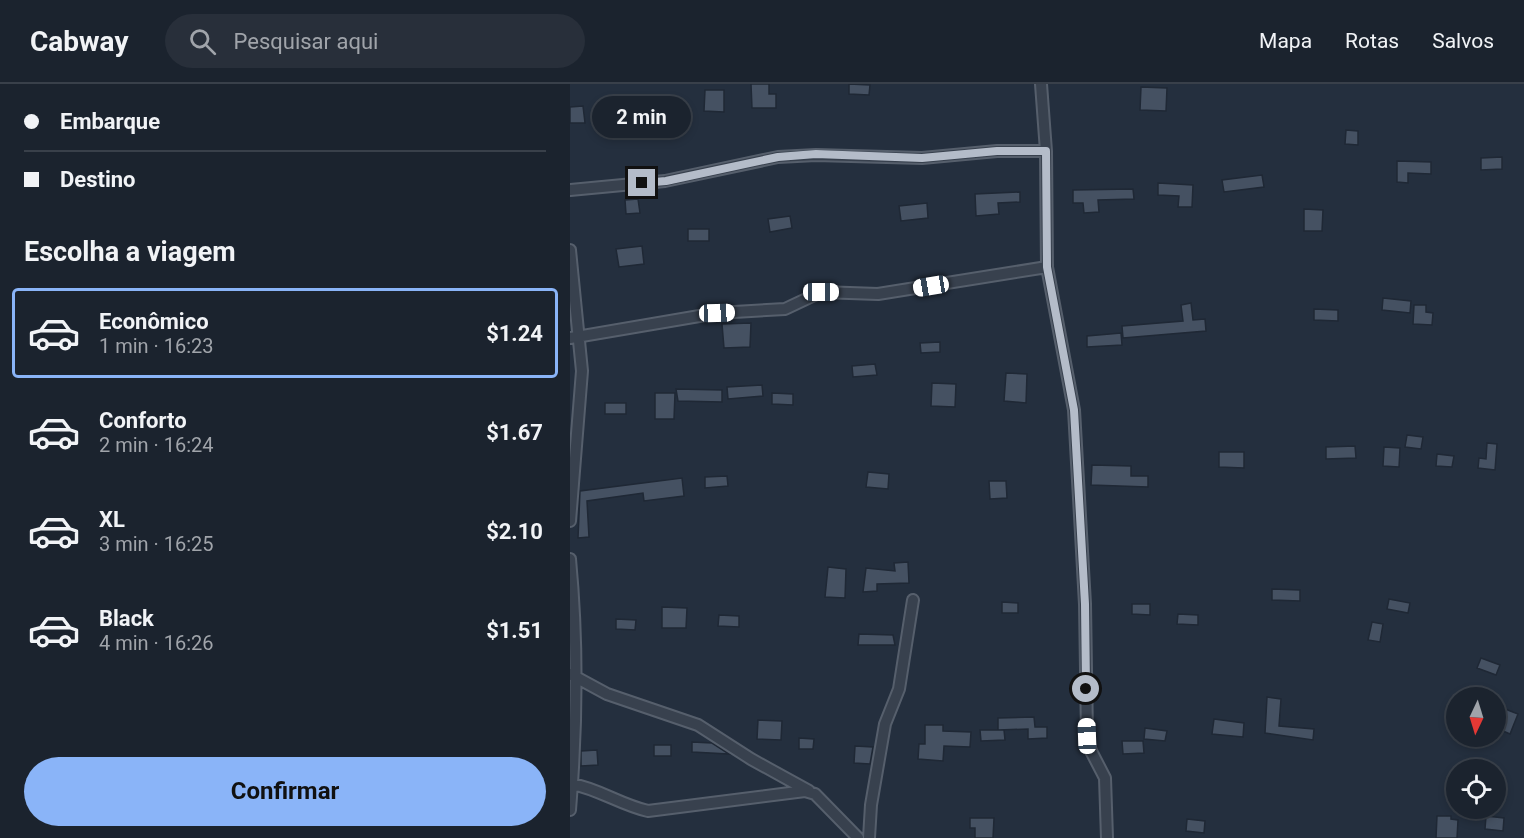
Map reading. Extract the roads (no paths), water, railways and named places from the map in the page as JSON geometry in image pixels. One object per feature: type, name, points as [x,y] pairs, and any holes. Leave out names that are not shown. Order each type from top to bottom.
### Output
[{"type":"street","points":[[1041,84],[1046,151],[1047,267],[1074,410],[1085,604],[1087,736],[1091,752],[1105,778],[1107,838]]},
{"type":"street","points":[[570,190],[666,181],[778,157],[816,154],[922,158],[997,151],[1046,151]]},
{"type":"street","points":[[570,250],[575,338],[582,370],[570,521]]},
{"type":"street","points":[[575,338],[694,316],[785,309],[821,292],[878,294],[1047,267]]},
{"type":"street","points":[[570,559],[576,622],[570,810]]},
{"type":"street","points":[[869,838],[871,805],[885,724],[899,689],[914,600]]},
{"type":"street","points":[[573,675],[607,694],[698,725],[751,759],[814,794],[858,838]]},
{"type":"street","points":[[572,784],[594,789],[633,808],[648,811],[747,801],[789,791],[814,794]]}]
